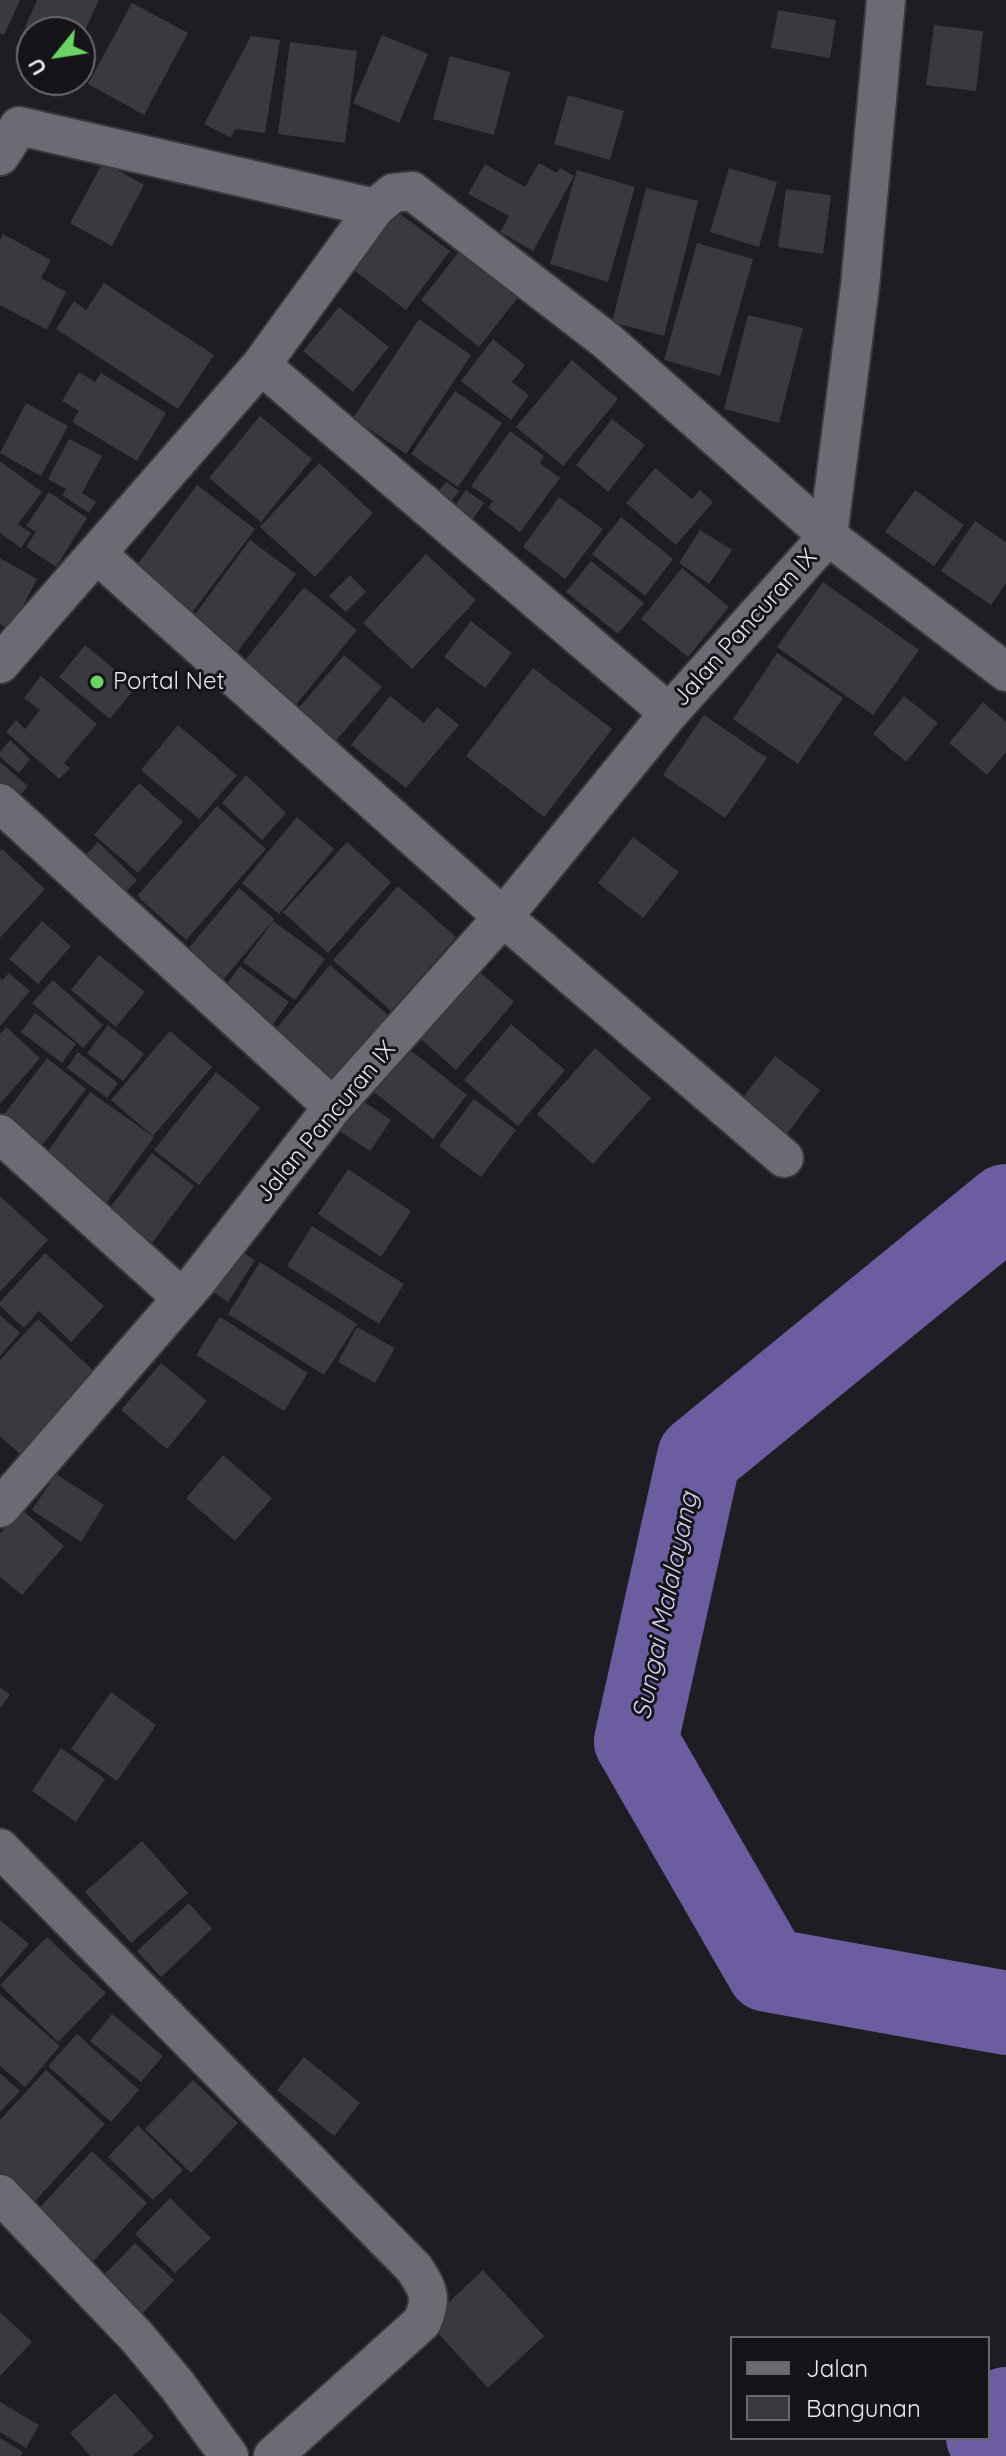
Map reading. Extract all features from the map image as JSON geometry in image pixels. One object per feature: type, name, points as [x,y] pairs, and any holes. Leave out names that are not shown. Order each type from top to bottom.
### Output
[{"type":"street","points":[[886,0],[860,286],[828,536],[1006,672]]},
{"type":"street","points":[[0,156],[19,126],[375,208]]},
{"type":"street","name":"Jalan Pancuran IX","points":[[0,664],[261,365],[375,208],[393,193],[412,191],[607,341],[828,536],[669,713],[503,917],[333,1107],[182,1298],[4,1496]]},
{"type":"street","points":[[261,365],[669,713]]},
{"type":"street","points":[[98,555],[503,917],[784,1158]]},
{"type":"street","points":[[0,803],[333,1107]]},
{"type":"street","points":[[0,1134],[182,1298]]},
{"type":"street","points":[[0,1848],[414,2268],[425,2285],[430,2304],[422,2322],[273,2456]]},
{"type":"street","points":[[0,2194],[127,2325],[177,2385],[229,2456]]},
{"type":"building","points":[[0,0],[20,0],[4,35],[0,33]]},
{"type":"building","points":[[37,0],[99,0],[92,16],[30,16]]},
{"type":"building","points":[[132,3],[188,33],[144,115],[96,88],[96,69]]},
{"type":"building","points":[[778,10],[836,20],[830,58],[771,48]]},
{"type":"building","points":[[934,25],[983,31],[976,91],[926,85]]},
{"type":"building","points":[[382,35],[428,54],[399,123],[353,103]]},
{"type":"building","points":[[251,36],[280,40],[265,133],[235,129],[231,138],[204,124]]},
{"type":"building","points":[[290,42],[357,51],[345,143],[278,134]]},
{"type":"building","points":[[450,56],[510,72],[494,135],[433,119]]},
{"type":"building","points":[[568,95],[624,111],[610,160],[554,144]]},
{"type":"building","points":[[103,162],[144,185],[112,246],[70,223]]},
{"type":"building","points":[[539,163],[557,173],[560,168],[574,176],[533,251],[500,232],[509,216],[468,194],[485,164],[525,187]]},
{"type":"building","points":[[729,168],[777,182],[759,247],[710,232]]},
{"type":"building","points":[[577,170],[635,187],[608,282],[550,264]]},
{"type":"building","points":[[646,188],[698,201],[664,336],[612,322]]},
{"type":"building","points":[[786,189],[831,195],[823,254],[778,247]]},
{"type":"building","points":[[395,210],[450,251],[406,310],[351,268]]},
{"type":"building","points":[[3,234],[51,260],[41,278],[66,292],[47,330],[0,305],[0,240]]},
{"type":"building","points":[[697,243],[753,259],[720,376],[664,360]]},
{"type":"building","points":[[461,249],[519,296],[479,347],[421,300]]},
{"type":"building","points":[[104,283],[214,355],[178,409],[56,329],[74,301],[86,310]]},
{"type":"building","points":[[339,307],[389,347],[353,392],[303,351]]},
{"type":"building","points":[[748,315],[803,328],[779,423],[724,409]]},
{"type":"building","points":[[419,319],[471,355],[406,454],[353,418]]},
{"type":"building","points":[[493,339],[525,365],[512,382],[529,395],[511,420],[461,381]]},
{"type":"building","points":[[572,360],[618,399],[563,466],[516,427]]},
{"type":"building","points":[[79,372],[95,382],[101,373],[166,413],[137,461],[72,422],[79,411],[62,401]]},
{"type":"building","points":[[455,391],[502,423],[458,487],[411,454]]},
{"type":"building","points":[[26,403],[68,426],[41,476],[0,453]]},
{"type":"building","points":[[260,416],[312,459],[261,522],[209,478]]},
{"type":"building","points":[[612,419],[645,445],[608,492],[576,465]]},
{"type":"building","points":[[510,431],[544,456],[540,463],[560,478],[520,532],[488,508],[493,501],[471,486]]},
{"type":"building","points":[[69,439],[102,456],[82,493],[96,502],[89,513],[62,495],[66,489],[48,479]]},
{"type":"building","points":[[0,461],[42,492],[18,524],[31,533],[21,548],[0,533]]},
{"type":"building","points":[[319,463],[373,513],[315,577],[260,527]]},
{"type":"building","points":[[655,468],[692,499],[700,490],[713,502],[676,545],[626,503]]},
{"type":"building","points":[[446,482],[459,491],[448,506],[435,496]]},
{"type":"building","points":[[197,485],[255,529],[185,622],[127,578]]},
{"type":"building","points":[[466,490],[484,503],[468,526],[450,513]]},
{"type":"building","points":[[915,490],[964,525],[934,566],[885,532]]},
{"type":"building","points":[[49,492],[87,518],[56,567],[26,547],[36,532],[26,526]]},
{"type":"building","points":[[559,497],[603,529],[565,579],[523,547]]},
{"type":"building","points":[[621,517],[673,559],[645,596],[592,554]]},
{"type":"building","points":[[975,521],[1006,542],[1006,583],[991,605],[941,571]]},
{"type":"building","points":[[700,530],[732,550],[709,584],[679,563]]},
{"type":"building","points":[[250,540],[296,574],[232,659],[187,625]]},
{"type":"building","points":[[426,554],[476,600],[412,669],[363,623]]},
{"type":"building","points":[[0,558],[37,579],[10,630],[0,624]]},
{"type":"building","points":[[591,561],[644,603],[618,634],[566,592]]},
{"type":"building","points":[[682,568],[729,607],[688,657],[641,619]]},
{"type":"building","points":[[350,575],[366,592],[346,612],[329,596]]},
{"type":"building","points":[[823,582],[919,650],[873,715],[777,647]]},
{"type":"building","points":[[304,587],[357,630],[294,707],[241,665]]},
{"type":"building","points":[[471,621],[512,653],[485,688],[444,657]]},
{"type":"building","name":"Portal Net","points":[[85,645],[136,687],[110,719],[59,677]]},
{"type":"building","points":[[777,653],[843,698],[798,764],[733,719]]},
{"type":"building","points":[[344,655],[382,687],[334,743],[296,711]]},
{"type":"building","points":[[533,668],[612,729],[544,817],[466,756]]},
{"type":"building","points":[[41,676],[97,724],[64,763],[70,768],[59,779],[6,732],[16,720],[25,729],[40,710],[24,698]]},
{"type":"building","points":[[390,696],[424,723],[437,707],[459,725],[406,788],[351,745]]},
{"type":"building","points":[[904,696],[938,723],[906,762],[873,734]]},
{"type":"building","points":[[983,702],[1006,722],[1006,752],[987,775],[949,743]]},
{"type":"building","points":[[704,715],[767,758],[725,818],[663,775]]},
{"type":"building","points":[[178,725],[237,775],[199,819],[141,770]]},
{"type":"building","points":[[10,740],[30,759],[19,773],[0,757],[0,752]]},
{"type":"building","points":[[0,762],[28,786],[9,808],[0,801]]},
{"type":"building","points":[[246,775],[286,813],[262,840],[222,803]]},
{"type":"building","points":[[139,783],[183,822],[138,873],[94,835]]},
{"type":"building","points":[[217,806],[266,849],[186,940],[137,896]]},
{"type":"building","points":[[297,817],[334,849],[279,914],[242,883]]},
{"type":"building","points":[[633,837],[679,872],[643,918],[598,883]]},
{"type":"building","points":[[98,842],[137,880],[116,902],[77,865]]},
{"type":"building","points":[[347,842],[391,882],[328,953],[283,912]]},
{"type":"building","points":[[2,849],[45,889],[0,938],[0,851]]},
{"type":"building","points":[[398,886],[456,937],[391,1011],[333,960]]},
{"type":"building","points":[[239,888],[274,919],[213,992],[177,962]]},
{"type":"building","points":[[42,921],[71,946],[38,984],[9,959]]},
{"type":"building","points":[[273,921],[325,959],[295,1000],[243,962]]},
{"type":"building","points":[[99,955],[145,992],[116,1027],[71,990]]},
{"type":"building","points":[[330,965],[388,1015],[326,1087],[269,1037]]},
{"type":"building","points":[[240,966],[289,1002],[265,1035],[216,999]]},
{"type":"building","points":[[473,966],[514,1002],[456,1070],[415,1034]]},
{"type":"building","points":[[9,973],[30,991],[0,1026],[0,978],[2,980]]},
{"type":"building","points":[[53,980],[103,1025],[83,1048],[32,1003]]},
{"type":"building","points":[[35,1013],[76,1044],[62,1063],[21,1032]]},
{"type":"building","points":[[511,1024],[565,1070],[518,1126],[464,1080]]},
{"type":"building","points":[[108,1025],[144,1054],[123,1081],[87,1053]]},
{"type":"building","points":[[6,1027],[40,1058],[0,1104],[0,1034]]},
{"type":"building","points":[[170,1031],[212,1067],[153,1136],[111,1100]]},
{"type":"building","points":[[595,1048],[651,1098],[593,1164],[537,1114]]},
{"type":"building","points":[[409,1049],[467,1095],[433,1139],[374,1092]]},
{"type":"building","points":[[78,1052],[118,1083],[107,1098],[67,1068]]},
{"type":"building","points":[[775,1056],[820,1090],[780,1143],[734,1109]]},
{"type":"building","points":[[47,1058],[86,1089],[33,1157],[0,1120]]},
{"type":"building","points":[[216,1072],[260,1108],[199,1185],[154,1150]]},
{"type":"building","points":[[90,1092],[154,1137],[104,1206],[41,1161]]},
{"type":"building","points":[[354,1095],[391,1120],[370,1151],[332,1126]]},
{"type":"building","points":[[474,1099],[516,1130],[481,1177],[439,1146]]},
{"type":"building","points":[[152,1153],[194,1186],[152,1243],[108,1210]]},
{"type":"building","points":[[348,1169],[411,1211],[381,1257],[318,1214]]},
{"type":"building","points":[[0,1196],[48,1240],[0,1292]]},
{"type":"building","points":[[312,1226],[404,1284],[379,1324],[287,1266]]},
{"type":"building","points":[[236,1248],[255,1260],[228,1302],[210,1290]]},
{"type":"building","points":[[45,1253],[104,1306],[71,1342],[39,1311],[24,1328],[0,1306],[0,1302]]},
{"type":"building","points":[[260,1262],[357,1324],[324,1375],[228,1314]]},
{"type":"building","points":[[0,1315],[20,1333],[0,1356]]},
{"type":"building","points":[[220,1317],[308,1373],[284,1411],[196,1355]]},
{"type":"building","points":[[38,1319],[96,1373],[21,1455],[0,1436],[0,1360]]},
{"type":"building","points":[[357,1327],[395,1348],[375,1383],[338,1362]]},
{"type":"building","points":[[161,1363],[207,1401],[167,1449],[121,1410]]},
{"type":"building","points":[[223,1455],[272,1498],[235,1541],[186,1498]]},
{"type":"building","points":[[56,1474],[104,1505],[81,1542],[32,1510]]},
{"type":"building","points":[[21,1509],[64,1546],[22,1595],[0,1577],[0,1534]]},
{"type":"building","points":[[0,1687],[10,1695],[0,1708]]},
{"type":"building","points":[[111,1692],[156,1725],[117,1781],[71,1749]]},
{"type":"building","points":[[61,1748],[105,1779],[76,1822],[32,1791]]},
{"type":"building","points":[[142,1841],[188,1893],[131,1943],[85,1892]]},
{"type":"building","points":[[189,1903],[212,1929],[161,1977],[137,1951]]},
{"type":"building","points":[[0,1920],[29,1944],[0,1978]]},
{"type":"building","points":[[47,1937],[106,1993],[58,2042],[0,1985]]},
{"type":"building","points":[[0,1994],[60,2046],[25,2087],[0,2066]]},
{"type":"building","points":[[112,2014],[163,2056],[141,2082],[90,2041]]},
{"type":"building","points":[[77,2034],[139,2090],[111,2122],[48,2066]]},
{"type":"building","points":[[304,2057],[360,2103],[334,2136],[277,2090]]},
{"type":"building","points":[[46,2070],[105,2124],[29,2208],[0,2181],[0,2120]]},
{"type":"building","points":[[0,2073],[20,2091],[0,2112]]},
{"type":"building","points":[[193,2080],[238,2123],[191,2173],[145,2129]]},
{"type":"building","points":[[138,2125],[183,2170],[153,2200],[108,2157]]},
{"type":"building","points":[[92,2151],[147,2203],[86,2269],[31,2217]]},
{"type":"building","points":[[170,2198],[211,2238],[175,2273],[135,2234]]},
{"type":"building","points":[[135,2243],[174,2280],[139,2317],[100,2279]]},
{"type":"building","points":[[483,2270],[544,2336],[488,2388],[428,2322]]},
{"type":"building","points":[[0,2312],[32,2342],[0,2376]]},
{"type":"building","points":[[115,2393],[154,2437],[132,2456],[90,2456],[70,2433]]},
{"type":"building","points":[[0,2402],[39,2425],[26,2448],[0,2432]]},
{"type":"building","points":[[0,2438],[23,2452],[21,2456],[0,2456]]},
{"type":"waterway","name":"Sungai Malalayang","points":[[1006,1206],[699,1457],[636,1741],[768,1970],[1006,2013]]},
{"type":"waterway","name":"Sungai Malalayang","points":[[990,2434],[1006,2409]]},
{"type":"place","name":"Portal Net","points":[[97,682]]}]
